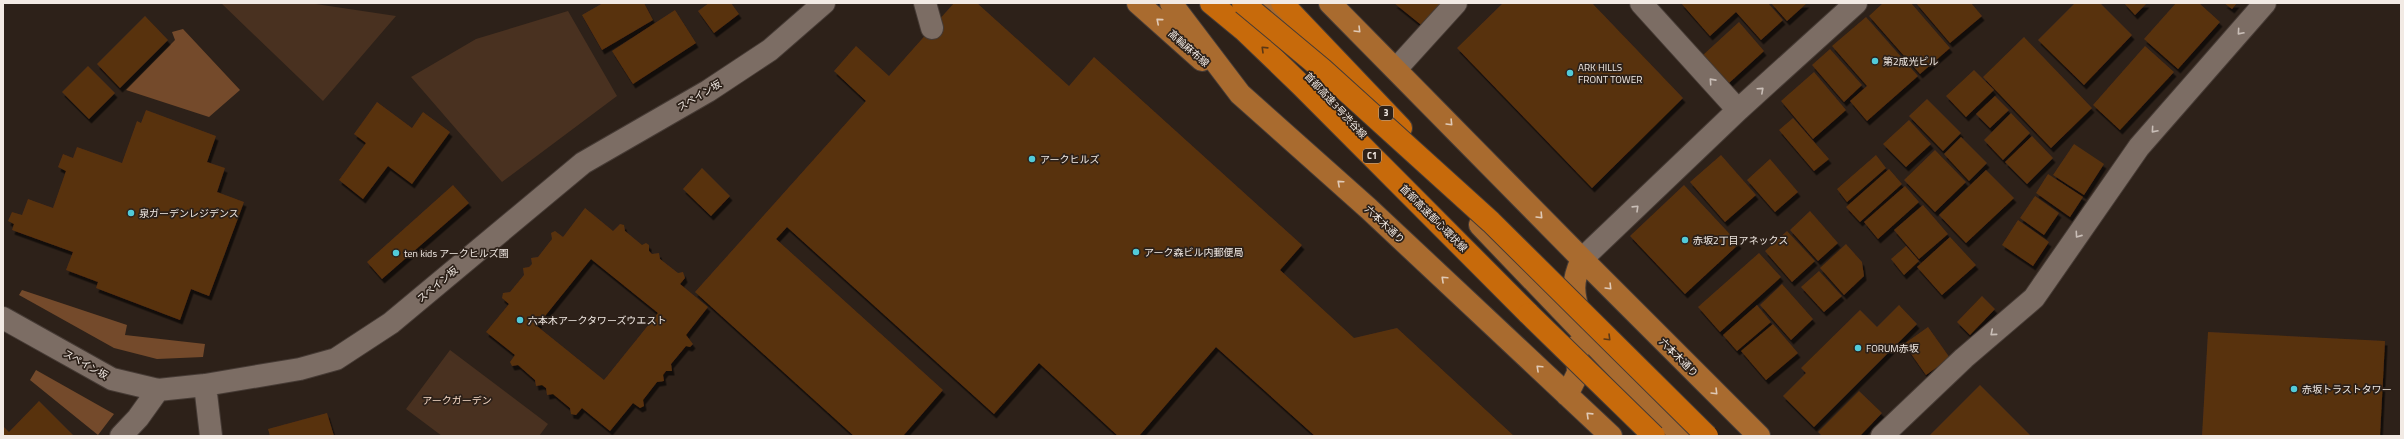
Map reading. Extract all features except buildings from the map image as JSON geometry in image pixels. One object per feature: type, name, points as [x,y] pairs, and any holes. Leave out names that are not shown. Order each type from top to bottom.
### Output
[{"type":"highway","name":"首都高速都心環状線","points":[[1211,3],[1245,31],[1302,86],[1529,314],[1654,436]]},
{"type":"highway","name":"首都高速3号渋谷線","points":[[1241,3],[1529,314]]},
{"type":"highway","points":[[1241,3],[1322,69],[1491,222],[1707,436]]},
{"type":"highway","name":"3","points":[[1282,3],[1491,222]]},
{"type":"main road","name":"高輪麻布線","points":[[1138,3],[1240,94]]},
{"type":"main road","name":"六本木通り","points":[[1170,3],[1240,94],[1369,209],[1611,436]]},
{"type":"main road","points":[[1268,3],[1587,339],[1682,436]]},
{"type":"main road","name":"六本木通り","points":[[1330,3],[1397,68],[1582,259],[1760,436]]},
{"type":"main road","points":[[1582,259],[1574,275],[1573,293],[1587,339],[1602,372],[1666,436]]},
{"type":"main road","points":[[1552,301],[1578,346],[1578,373],[1567,395]]},
{"type":"street","name":"スペイン坂","points":[[3,318],[112,379],[158,390],[204,385],[300,369],[336,359],[391,323],[583,163],[708,91],[770,50],[824,3]]},
{"type":"street","points":[[925,3],[932,28]]},
{"type":"street","points":[[1397,68],[1456,3]]},
{"type":"street","points":[[1641,3],[1738,110]]},
{"type":"street","points":[[1582,259],[1738,110],[1856,3]]},
{"type":"street","points":[[1882,436],[1964,358],[2034,298],[2139,147],[2265,3]]},
{"type":"street","points":[[204,385],[211,436]]},
{"type":"street","points":[[121,436],[138,418],[158,390]]},
{"type":"green space","points":[[221,3],[309,3],[396,16],[323,101]]},
{"type":"green space","points":[[568,11],[617,96],[502,182],[411,77],[476,39]]},
{"type":"green space","name":"アークガーデン","points":[[450,350],[548,424],[539,436],[442,436],[406,409]]},
{"type":"shaded area","points":[[183,29],[240,90],[209,117],[126,90],[175,40],[172,32]]},
{"type":"shaded area","points":[[22,290],[127,325],[125,335],[205,344],[203,357],[157,359],[114,348],[19,295]]},
{"type":"shaded area","points":[[36,370],[114,414],[98,435],[30,380]]},
{"type":"place","name":"第2成光ビル","points":[[1875,61]]},
{"type":"place","name":"ARK HILLS FRONT TOWER","points":[[1570,73]]},
{"type":"place","name":"アークヒルズ","points":[[1032,159]]},
{"type":"place","name":"泉ガーデンレジデンス","points":[[131,213]]},
{"type":"place","name":"赤坂2丁目アネックス","points":[[1685,240]]},
{"type":"place","name":"アーク森ビル内郵便局","points":[[1136,252]]},
{"type":"place","name":"ten kids アークヒルズ園","points":[[396,253]]},
{"type":"place","name":"六本木アークタワーズウエスト","points":[[520,320]]},
{"type":"place","name":"FORUM赤坂","points":[[1858,348]]},
{"type":"place","name":"赤坂トラストタワー","points":[[2294,389]]}]
